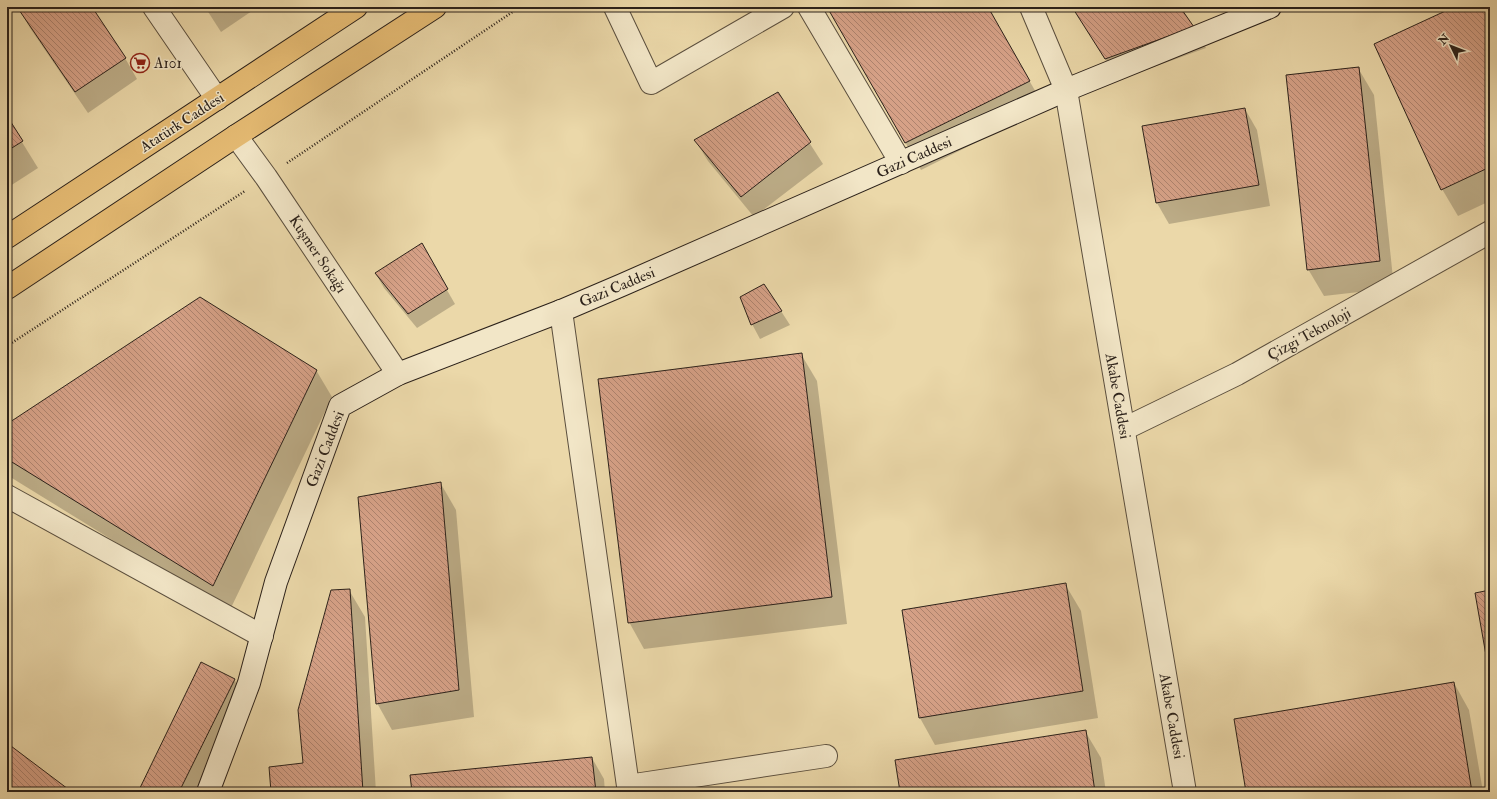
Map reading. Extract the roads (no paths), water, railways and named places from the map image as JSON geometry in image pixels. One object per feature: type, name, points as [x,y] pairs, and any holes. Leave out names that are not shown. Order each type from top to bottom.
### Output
[{"type":"main road","name":"Atatürk Caddesi","points":[[7,237],[356,7]]},
{"type":"main road","points":[[7,288],[236,136],[436,7]]},
{"type":"street","points":[[154,7],[217,99]]},
{"type":"street","points":[[615,7],[651,83],[783,7]]},
{"type":"street","points":[[810,7],[901,163]]},
{"type":"street","name":"Akabe Caddesi","points":[[1030,7],[1066,90],[1185,792]]},
{"type":"street","name":"Gazi Caddesi","points":[[208,792],[249,684],[276,582],[340,406],[398,374],[561,311],[1066,90],[1270,7]]},
{"type":"street","name":"Kuşmer Sokağı","points":[[236,136],[266,177],[398,374]]},
{"type":"street","name":"Çizgi Teknoloji","points":[[1124,429],[1237,374],[1490,232]]},
{"type":"street","points":[[561,311],[628,786],[826,756]]},
{"type":"street","points":[[7,496],[262,636]]},
{"type":"place","name":"A101","points":[[140,63]]}]
